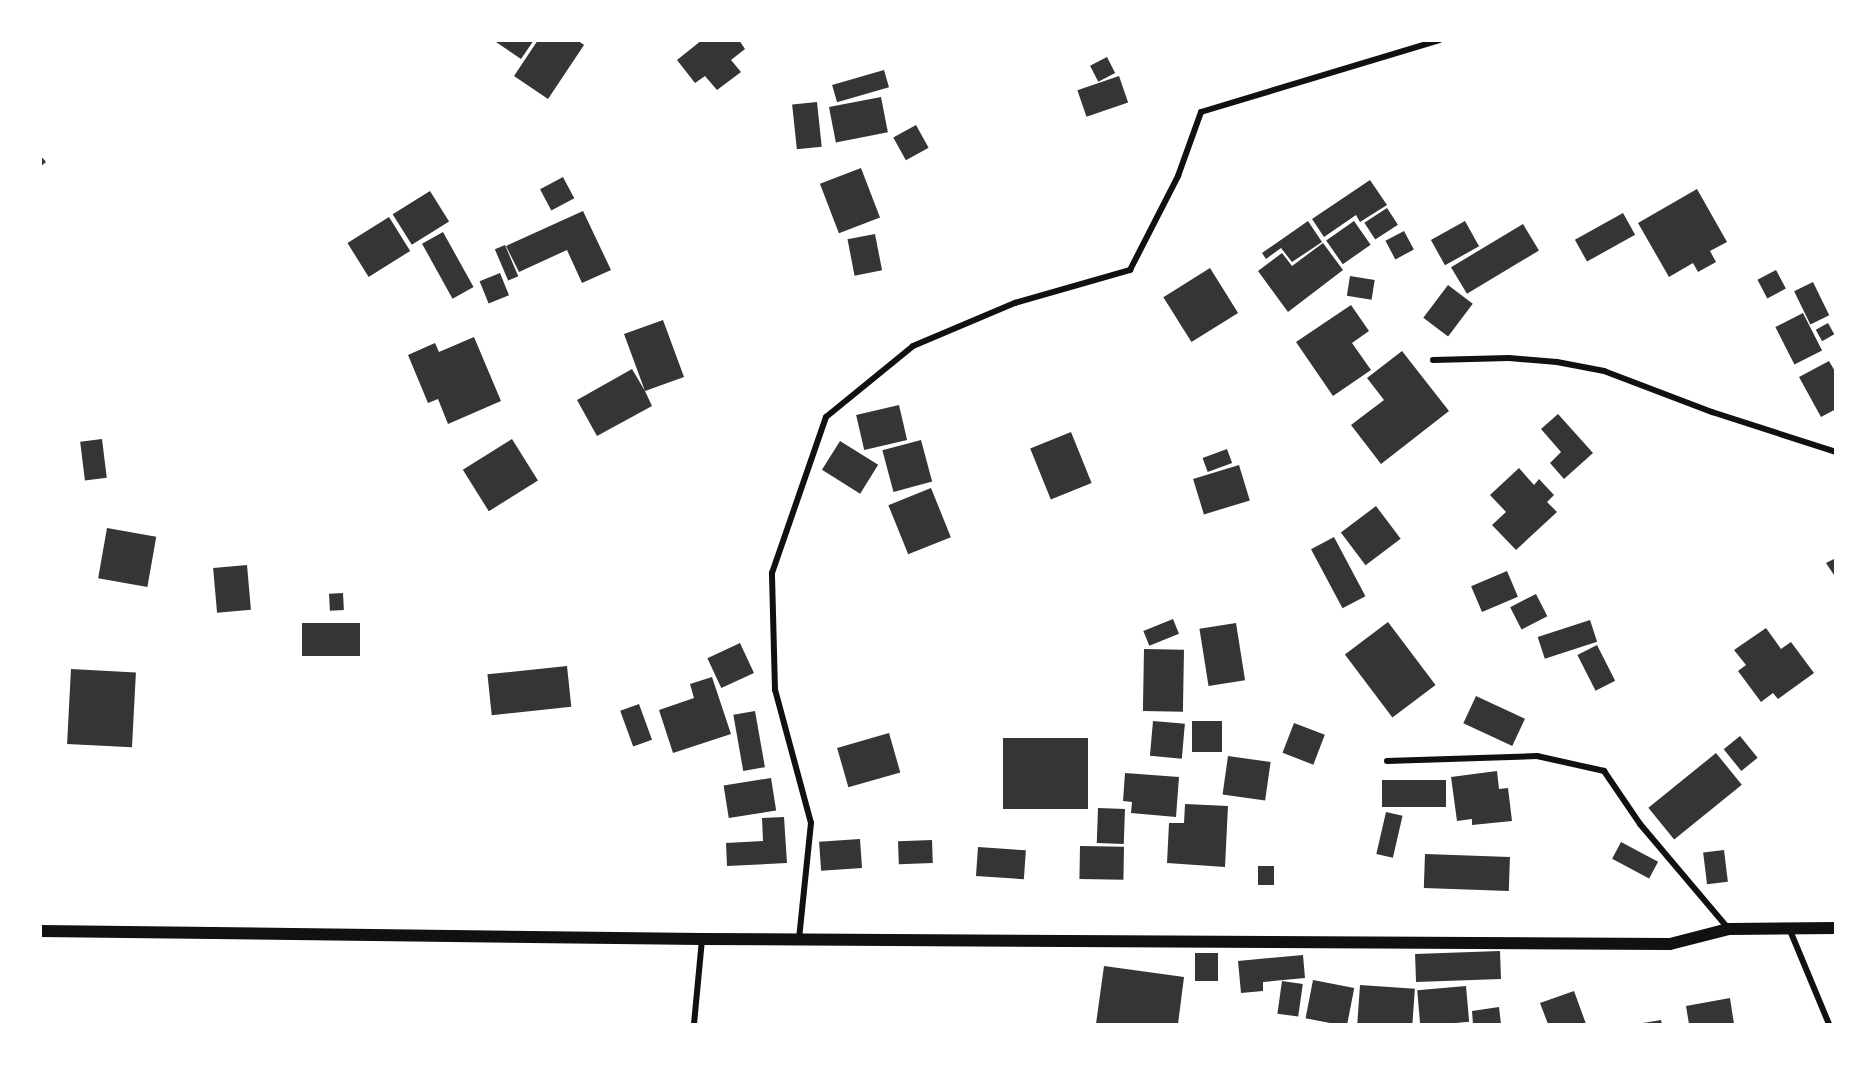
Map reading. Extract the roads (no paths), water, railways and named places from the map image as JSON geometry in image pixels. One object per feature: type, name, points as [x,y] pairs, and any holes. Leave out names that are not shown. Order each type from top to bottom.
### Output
[{"type":"main road","points":[[40,931],[799,940],[1670,944],[1728,929],[1836,928]]},
{"type":"street","points":[[799,940],[811,824],[774,690],[772,573],[826,417],[913,346],[1015,303],[1130,270],[1178,176],[1202,112],[1439,40]]},
{"type":"street","points":[[1433,360],[1509,358],[1557,362],[1604,371],[1712,412],[1836,452]]},
{"type":"street","points":[[1387,761],[1537,756],[1604,771],[1640,824],[1728,929]]},
{"type":"street","points":[[1789,927],[1829,1024]]},
{"type":"street","points":[[694,1024],[702,939]]}]
